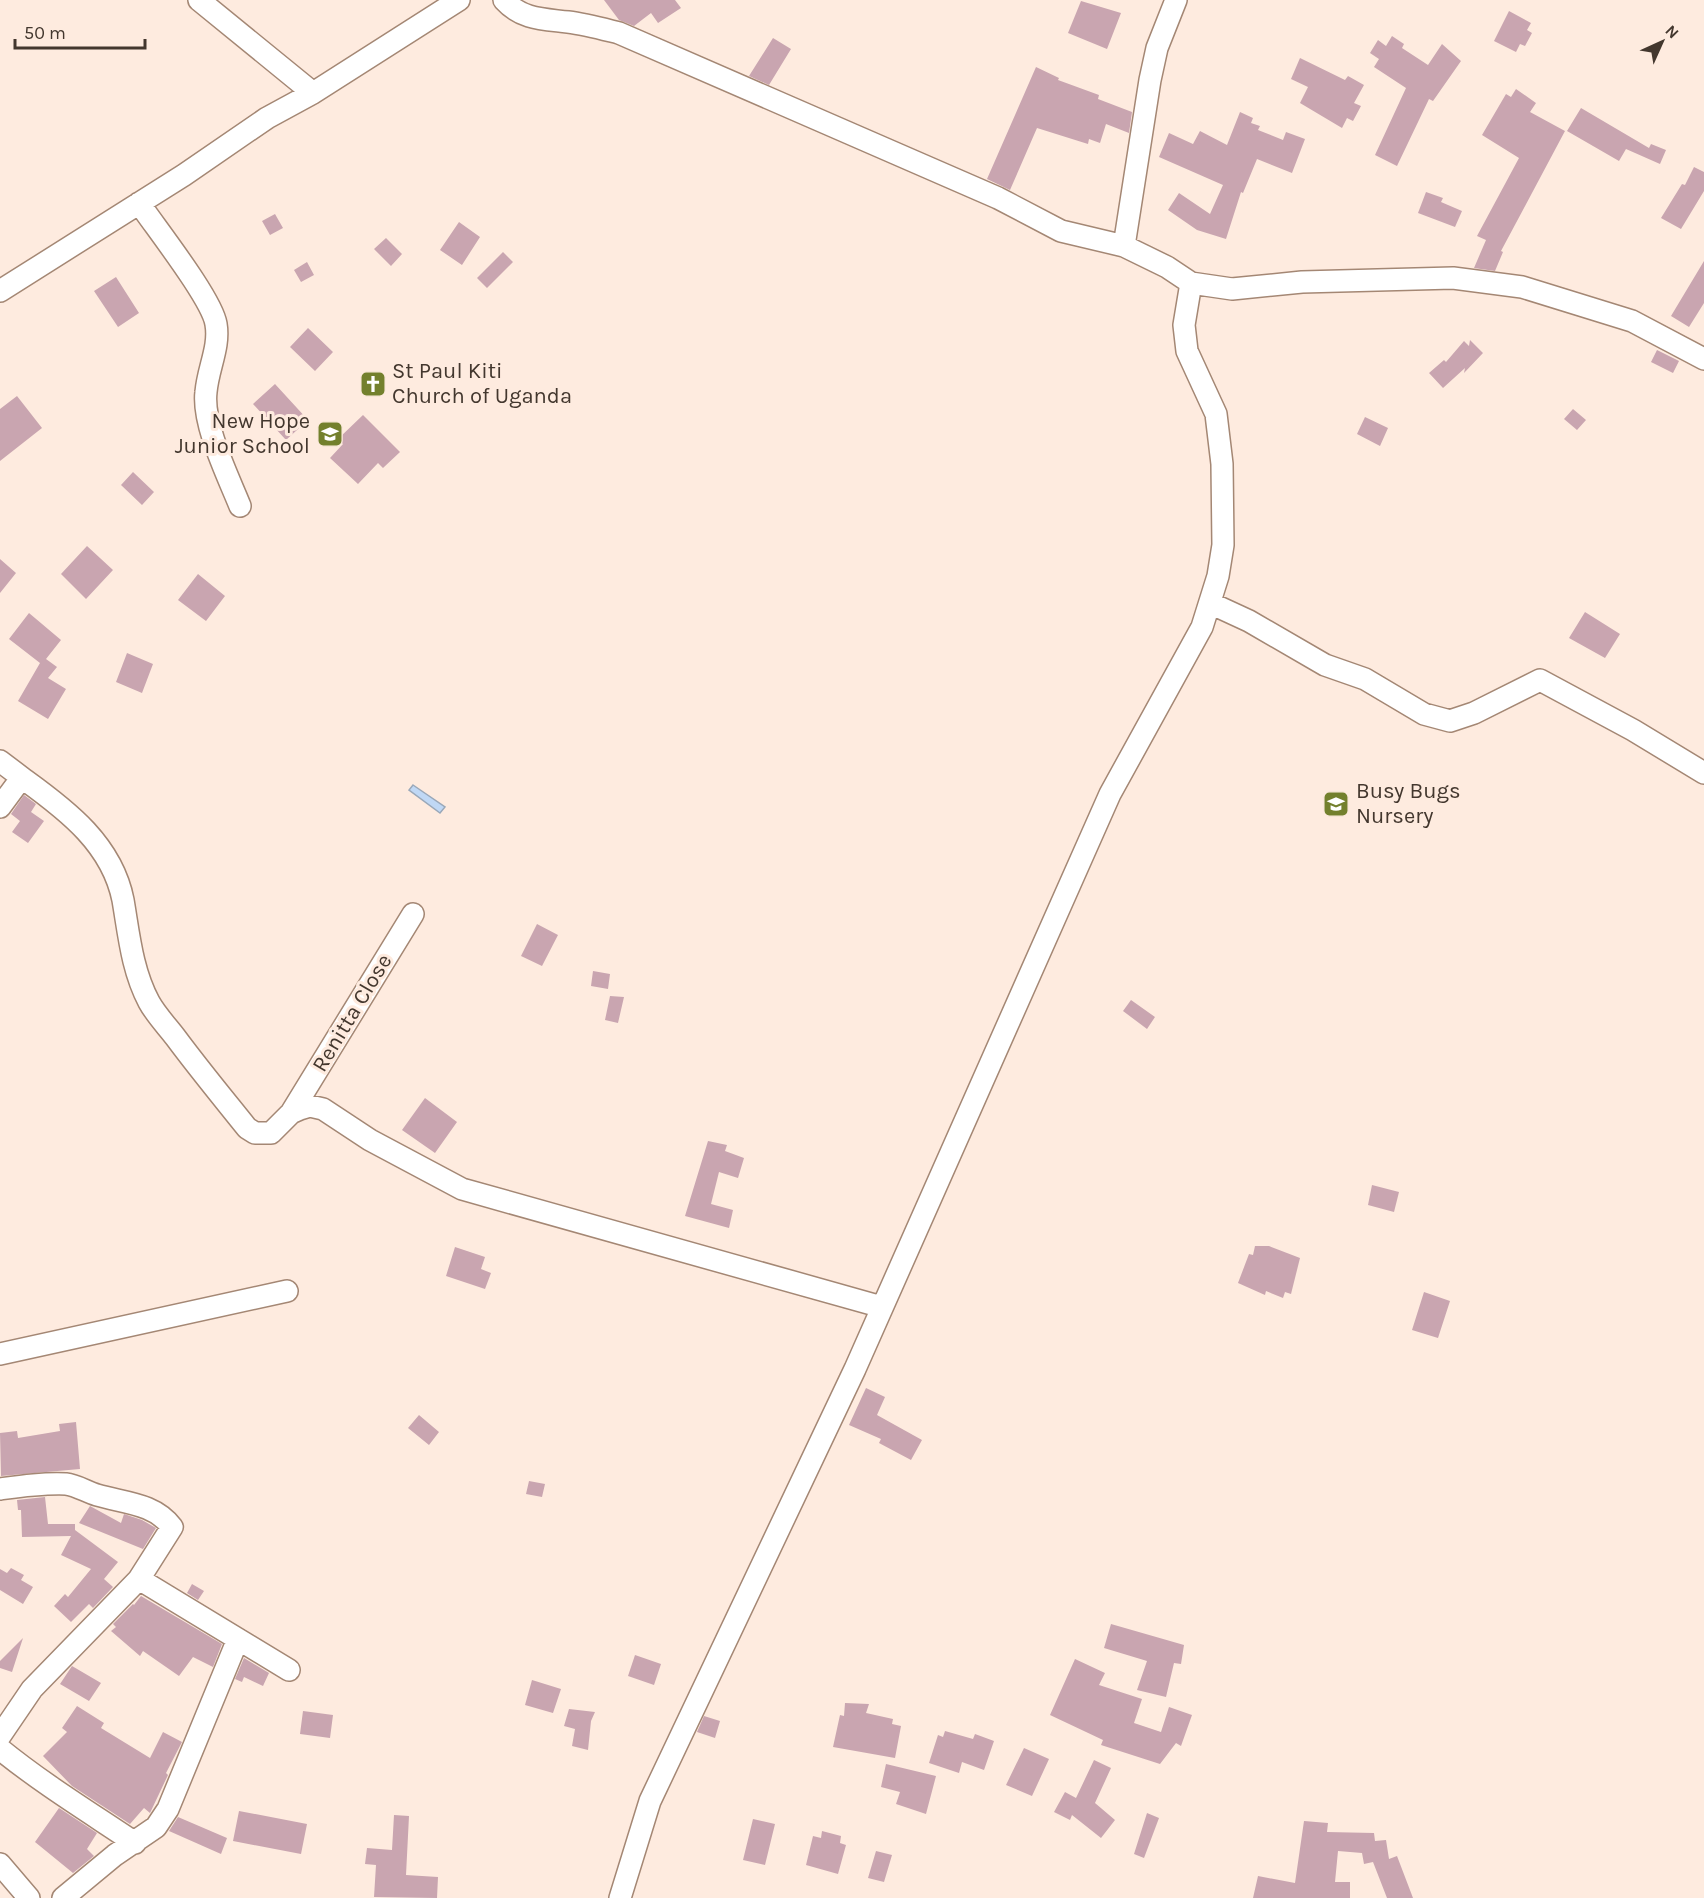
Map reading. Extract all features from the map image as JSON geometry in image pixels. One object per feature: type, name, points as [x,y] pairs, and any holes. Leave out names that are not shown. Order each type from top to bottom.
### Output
[{"type":"street","points":[[199,0],[313,93]]},
{"type":"street","points":[[0,291],[267,118],[313,93],[459,0]]},
{"type":"street","points":[[504,0],[522,14],[535,19],[570,22],[619,33],[998,198],[1061,231],[1124,246],[1167,267],[1191,283],[1233,289],[1302,282],[1453,278],[1522,287],[1632,321],[1704,359]]},
{"type":"street","points":[[1124,246],[1150,80],[1157,48],[1176,0]]},
{"type":"street","points":[[139,203],[204,298],[216,322],[217,346],[205,395],[214,441],[240,506]]},
{"type":"street","points":[[620,1898],[650,1801],[772,1546],[882,1307],[1110,794],[1202,627],[1218,576],[1223,545],[1222,464],[1216,414],[1187,351],[1184,325],[1191,283]]},
{"type":"street","points":[[1210,603],[1249,621],[1325,665],[1365,679],[1424,714],[1450,721],[1474,713],[1540,680],[1633,730],[1704,773]]},
{"type":"street","name":"Renitta Close","points":[[0,761],[76,820],[100,846],[115,874],[122,898],[132,962],[149,1002],[206,1078],[247,1128],[255,1133],[271,1133],[291,1113],[412,914]]},
{"type":"street","points":[[0,807],[20,780],[25,780]]},
{"type":"street","points":[[291,1113],[310,1106],[323,1109],[370,1140],[462,1189],[882,1307]]},
{"type":"street","points":[[0,1354],[287,1291]]},
{"type":"street","points":[[0,1489],[42,1484],[70,1485],[97,1495],[129,1501],[163,1515],[172,1527],[139,1579],[32,1689],[0,1736]]},
{"type":"street","points":[[139,1579],[289,1670]]},
{"type":"street","points":[[63,1898],[115,1855],[156,1827],[168,1809],[238,1639]]},
{"type":"street","points":[[0,1749],[67,1800],[91,1812],[135,1843]]},
{"type":"street","points":[[0,1864],[29,1898]]},
{"type":"water","points":[[413,785],[445,807],[440,813],[409,790]]},
{"type":"building","points":[[604,0],[675,0],[681,8],[658,23],[651,13],[634,26],[619,20]]},
{"type":"building","points":[[1081,1],[1121,13],[1107,49],[1068,33]]},
{"type":"building","points":[[1509,11],[1531,23],[1527,30],[1532,33],[1525,46],[1520,44],[1516,52],[1494,41]]},
{"type":"building","points":[[1392,36],[1404,44],[1402,48],[1428,65],[1442,44],[1461,61],[1433,101],[1429,99],[1397,166],[1375,155],[1406,88],[1374,67],[1379,59],[1370,53],[1378,40],[1386,46]]},
{"type":"building","points":[[773,38],[791,49],[769,85],[749,76]]},
{"type":"building","points":[[1300,58],[1345,80],[1348,76],[1364,85],[1354,103],[1361,106],[1353,121],[1347,118],[1342,128],[1300,103],[1308,87],[1291,79]]},
{"type":"building","points":[[1036,67],[1059,78],[1058,80],[1099,95],[1098,99],[1132,112],[1129,133],[1106,124],[1100,143],[1089,139],[1088,144],[1037,128],[1010,190],[987,179]]},
{"type":"building","points":[[1516,89],[1536,103],[1530,112],[1565,131],[1501,251],[1503,252],[1495,271],[1474,268],[1486,240],[1477,236],[1519,158],[1482,135],[1506,94],[1511,97]]},
{"type":"building","points":[[1581,108],[1649,148],[1651,144],[1666,150],[1660,164],[1626,149],[1619,161],[1567,131]]},
{"type":"building","points":[[1240,112],[1253,118],[1251,123],[1260,126],[1258,130],[1283,140],[1286,132],[1305,139],[1292,173],[1257,159],[1243,193],[1241,192],[1226,239],[1197,230],[1168,210],[1179,193],[1210,214],[1223,185],[1159,157],[1169,133],[1193,144],[1200,131],[1227,145]]},
{"type":"building","points":[[1694,167],[1704,172],[1704,191],[1681,229],[1661,218],[1682,184],[1685,185]]},
{"type":"building","points":[[1426,192],[1443,198],[1441,202],[1462,211],[1455,227],[1418,213]]},
{"type":"building","points":[[275,214],[283,228],[270,235],[262,221]]},
{"type":"building","points":[[459,222],[480,237],[462,265],[440,250]]},
{"type":"building","points":[[386,238],[402,254],[391,266],[374,249]]},
{"type":"building","points":[[503,252],[513,262],[487,288],[477,278]]},
{"type":"building","points":[[1704,261],[1704,303],[1689,327],[1671,316]]},
{"type":"building","points":[[307,262],[314,275],[301,282],[294,270]]},
{"type":"building","points":[[116,277],[139,313],[118,327],[94,291]]},
{"type":"building","points":[[308,328],[333,352],[315,371],[290,347]]},
{"type":"building","points":[[1470,340],[1483,353],[1464,373],[1465,368],[1443,388],[1429,373],[1444,360],[1446,362],[1464,341],[1469,346]]},
{"type":"building","points":[[1657,350],[1679,361],[1673,373],[1651,362]]},
{"type":"building","points":[[275,384],[308,420],[286,440],[253,404]]},
{"type":"building","points":[[17,396],[42,428],[0,461],[0,409]]},
{"type":"building","points":[[1573,409],[1586,420],[1577,430],[1564,419]]},
{"type":"building","points":[[363,415],[400,452],[383,468],[378,463],[358,484],[330,458],[343,444],[338,439]]},
{"type":"building","points":[[1365,417],[1388,428],[1380,446],[1357,434]]},
{"type":"building","points":[[133,472],[154,492],[142,505],[121,485]]},
{"type":"building","points":[[87,546],[113,570],[86,599],[61,574]]},
{"type":"building","points":[[0,559],[16,573],[0,593]]},
{"type":"building","points":[[198,574],[225,596],[206,621],[178,600]]},
{"type":"building","points":[[1585,612],[1620,634],[1605,658],[1569,638]]},
{"type":"building","points":[[29,613],[61,640],[46,659],[57,667],[48,678],[66,689],[48,719],[18,701],[40,663],[9,639]]},
{"type":"building","points":[[127,653],[153,664],[142,693],[116,682]]},
{"type":"building","points":[[24,795],[36,804],[31,812],[44,821],[28,843],[12,832],[20,821],[11,814]]},
{"type":"building","points":[[537,924],[558,935],[542,966],[521,956]]},
{"type":"building","points":[[593,971],[610,974],[608,989],[591,986]]},
{"type":"building","points":[[610,996],[624,997],[618,1023],[605,1020]]},
{"type":"building","points":[[1131,1000],[1155,1017],[1147,1029],[1123,1011]]},
{"type":"building","points":[[425,1098],[457,1122],[435,1153],[402,1130]]},
{"type":"building","points":[[708,1141],[727,1145],[725,1151],[744,1158],[738,1178],[719,1172],[711,1204],[733,1210],[729,1228],[685,1216]]},
{"type":"building","points":[[1372,1185],[1399,1192],[1394,1212],[1368,1205]]},
{"type":"building","points":[[1255,1246],[1269,1246],[1300,1258],[1291,1294],[1285,1292],[1283,1298],[1266,1291],[1265,1295],[1238,1283],[1249,1254],[1253,1255]]},
{"type":"building","points":[[455,1247],[485,1257],[481,1269],[491,1273],[485,1289],[446,1276]]},
{"type":"building","points":[[1424,1292],[1450,1301],[1438,1338],[1412,1330]]},
{"type":"building","points":[[866,1388],[885,1397],[877,1415],[922,1440],[911,1460],[879,1443],[881,1439],[849,1425]]},
{"type":"building","points":[[419,1415],[439,1432],[429,1445],[408,1428]]},
{"type":"building","points":[[76,1422],[80,1469],[1,1476],[0,1433],[17,1431],[18,1438],[60,1431],[59,1424]]},
{"type":"building","points":[[529,1481],[545,1484],[542,1497],[526,1494]]},
{"type":"building","points":[[45,1497],[48,1524],[75,1524],[75,1530],[118,1562],[104,1579],[113,1587],[93,1608],[89,1604],[71,1622],[54,1606],[65,1594],[68,1597],[91,1569],[61,1555],[71,1536],[22,1537],[21,1510],[18,1510],[17,1500]]},
{"type":"building","points":[[90,1506],[121,1523],[124,1514],[156,1528],[143,1549],[79,1523]]},
{"type":"building","points":[[11,1568],[24,1575],[21,1580],[33,1587],[23,1604],[0,1590],[0,1569],[7,1573]]},
{"type":"building","points":[[192,1584],[204,1591],[198,1600],[187,1593]]},
{"type":"building","points":[[141,1596],[222,1644],[213,1667],[193,1657],[179,1676],[143,1651],[140,1656],[111,1631],[116,1627],[113,1624]]},
{"type":"building","points":[[1111,1624],[1184,1645],[1181,1664],[1174,1663],[1166,1697],[1137,1690],[1147,1661],[1104,1648]]},
{"type":"building","points":[[23,1638],[12,1672],[0,1668],[0,1661]]},
{"type":"building","points":[[635,1655],[661,1664],[654,1685],[628,1676]]},
{"type":"building","points":[[244,1658],[269,1673],[263,1686],[244,1677],[242,1682],[235,1679]]},
{"type":"building","points":[[1075,1659],[1105,1673],[1099,1685],[1142,1699],[1134,1723],[1161,1732],[1169,1707],[1192,1715],[1181,1746],[1176,1743],[1160,1764],[1101,1745],[1103,1740],[1050,1715]]},
{"type":"building","points":[[72,1666],[101,1683],[89,1701],[60,1684]]},
{"type":"building","points":[[532,1680],[561,1689],[553,1713],[525,1705]]},
{"type":"building","points":[[845,1703],[869,1704],[866,1713],[893,1719],[892,1724],[901,1726],[895,1758],[833,1747],[840,1715],[844,1716]]},
{"type":"building","points":[[77,1706],[104,1723],[101,1728],[150,1758],[163,1732],[182,1742],[166,1773],[168,1775],[150,1813],[144,1808],[130,1824],[72,1786],[43,1756],[67,1732],[62,1728]]},
{"type":"building","points":[[569,1709],[595,1712],[591,1721],[588,1750],[572,1746],[575,1729],[564,1726]]},
{"type":"building","points":[[303,1711],[333,1715],[330,1738],[300,1734]]},
{"type":"building","points":[[704,1716],[720,1721],[715,1738],[697,1732]]},
{"type":"building","points":[[945,1731],[973,1739],[975,1734],[994,1741],[984,1770],[962,1762],[959,1773],[929,1763],[938,1735],[943,1737]]},
{"type":"building","points":[[1024,1748],[1049,1759],[1032,1796],[1006,1785]]},
{"type":"building","points":[[1094,1760],[1111,1768],[1095,1803],[1115,1820],[1101,1838],[1072,1815],[1070,1820],[1054,1812],[1065,1792],[1076,1798]]},
{"type":"building","points":[[886,1764],[936,1776],[926,1814],[896,1804],[900,1792],[881,1787]]},
{"type":"building","points":[[59,1808],[97,1833],[87,1849],[94,1856],[73,1873],[35,1842]]},
{"type":"building","points":[[239,1811],[307,1824],[301,1854],[233,1841]]},
{"type":"building","points":[[1147,1813],[1159,1818],[1144,1858],[1134,1854]]},
{"type":"building","points":[[394,1815],[409,1816],[406,1875],[438,1877],[437,1898],[374,1897],[376,1865],[365,1864],[367,1848],[392,1850]]},
{"type":"building","points":[[178,1817],[227,1838],[221,1854],[169,1831]]},
{"type":"building","points":[[753,1819],[775,1824],[765,1865],[743,1860]]},
{"type":"building","points":[[1304,1821],[1328,1823],[1327,1832],[1374,1833],[1375,1841],[1386,1840],[1389,1859],[1397,1856],[1413,1898],[1387,1898],[1373,1862],[1364,1864],[1362,1853],[1338,1851],[1335,1882],[1350,1882],[1350,1898],[1253,1898],[1258,1876],[1295,1883]]},
{"type":"building","points":[[822,1831],[841,1836],[840,1843],[846,1845],[838,1874],[806,1865],[813,1836],[821,1838]]},
{"type":"building","points":[[876,1851],[892,1855],[884,1882],[868,1878]]},
{"type":"place","name":"St Paul Kiti Church of Uganda","points":[[373,384]]},
{"type":"place","name":"New Hope Junior School","points":[[330,434]]},
{"type":"place","name":"Busy Bugs Nursery","points":[[1336,804]]}]
